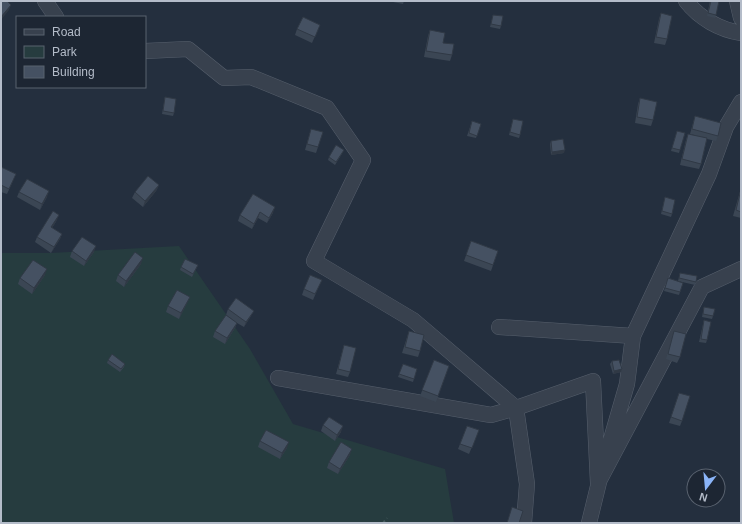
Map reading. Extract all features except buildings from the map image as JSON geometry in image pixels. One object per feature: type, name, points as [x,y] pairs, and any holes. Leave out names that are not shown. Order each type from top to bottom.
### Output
[{"type":"street","points":[[45,1],[55,16]]},
{"type":"street","points":[[686,1],[692,9],[710,22],[729,31],[741,33]]},
{"type":"street","points":[[737,1],[741,18]]},
{"type":"street","points":[[146,51],[188,49],[224,78],[251,77],[327,108],[363,160],[314,261],[413,320],[516,408],[527,484],[524,523]]},
{"type":"street","points":[[589,523],[598,483],[627,384],[633,336],[709,174],[726,127],[741,102]]},
{"type":"street","points":[[598,483],[702,287],[741,269]]},
{"type":"street","points":[[499,327],[633,336]]},
{"type":"street","points":[[278,378],[491,414],[516,408],[593,381],[598,483]]},
{"type":"path","points":[[383,523],[387,518]]},
{"type":"green space","points":[[179,246],[250,349],[293,424],[445,469],[454,523],[1,523],[1,253],[51,253]]}]
